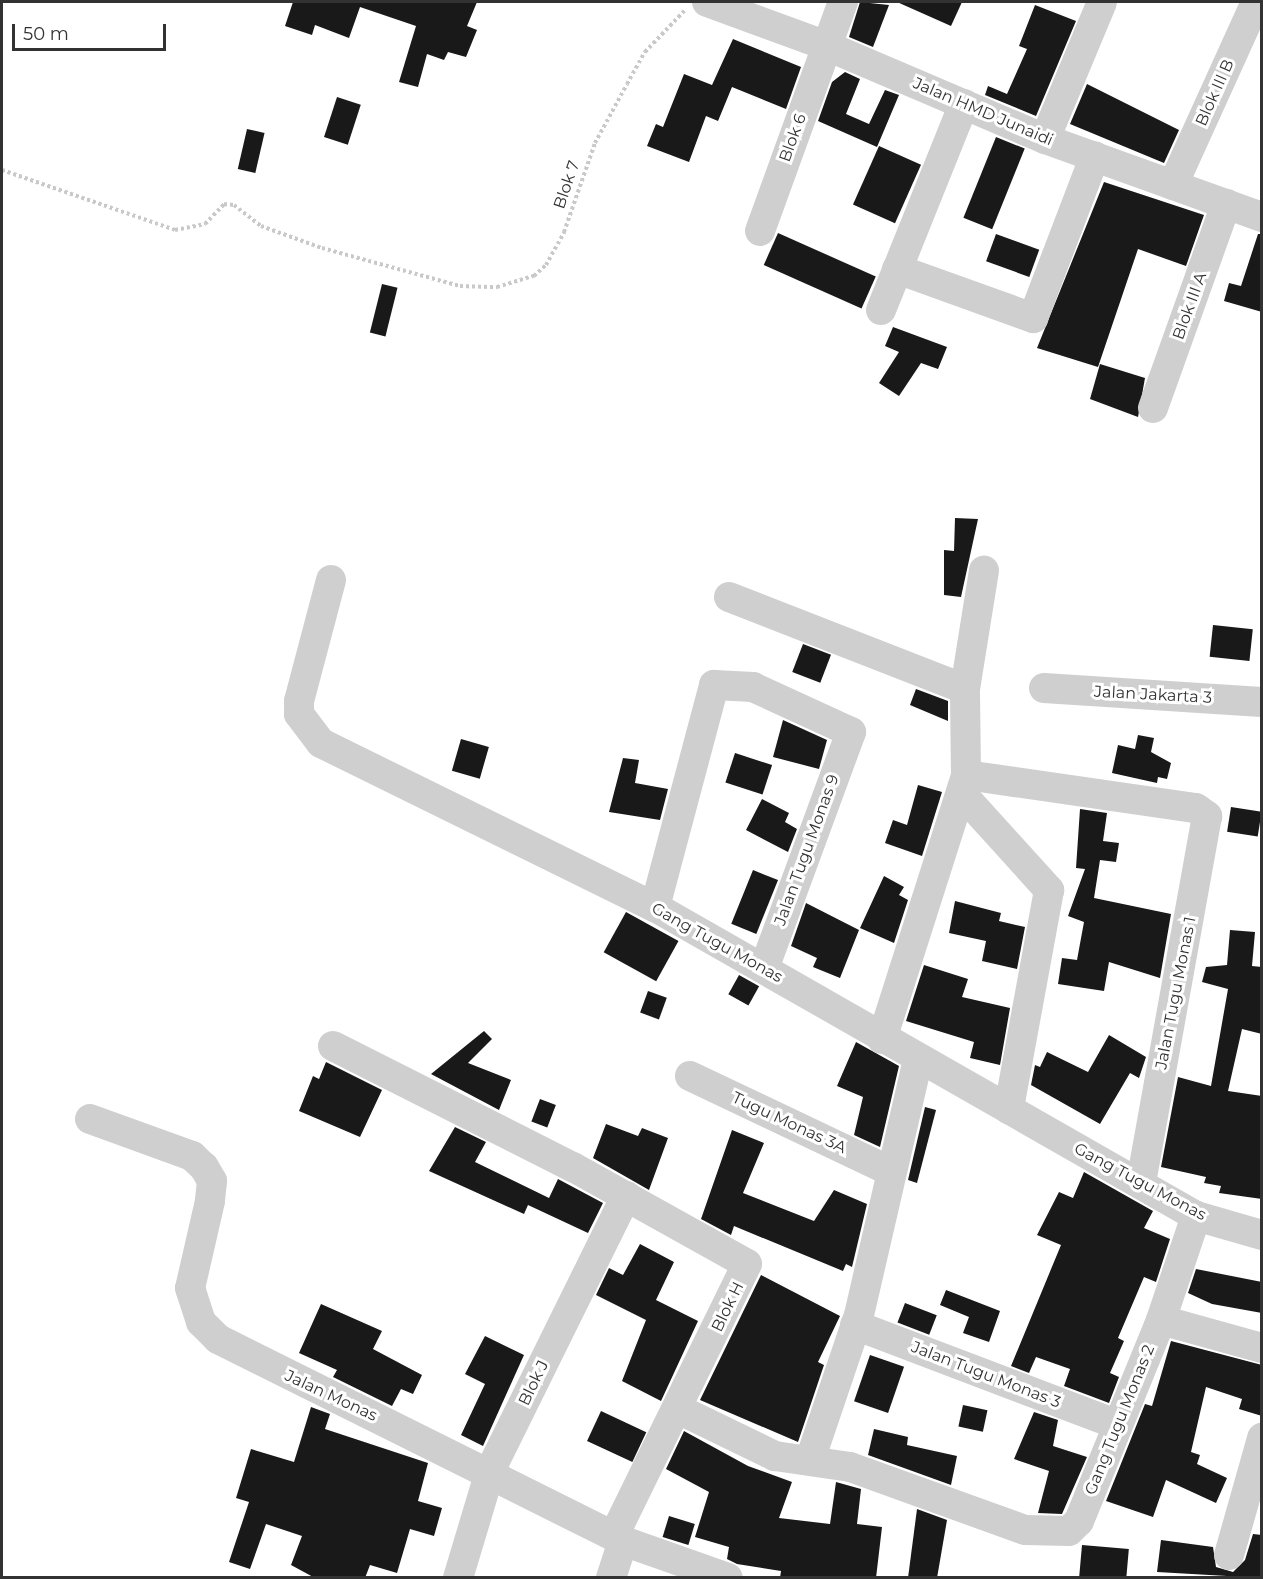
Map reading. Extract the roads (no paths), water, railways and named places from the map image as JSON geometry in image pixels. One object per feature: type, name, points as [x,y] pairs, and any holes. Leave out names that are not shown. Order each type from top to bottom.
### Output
[{"type":"street","name":"Jalan HMD Junaidi","points":[[707,2],[826,45],[1045,139],[1262,217]]},
{"type":"street","name":"Blok 6","points":[[760,231],[843,2]]},
{"type":"street","points":[[1045,139],[1102,2]]},
{"type":"street","name":"Blok III B","points":[[1173,184],[1256,2]]},
{"type":"street","points":[[881,310],[964,104]]},
{"type":"street","points":[[897,269],[1034,318],[1095,156]]},
{"type":"street","name":"Blok III A","points":[[1153,408],[1226,204]]},
{"type":"street","points":[[882,1039],[964,784],[965,689],[984,571]]},
{"type":"street","name":"Gang Tugu Monas","points":[[332,580],[299,701],[299,714],[321,743],[655,907],[764,968],[882,1039],[1196,1215],[1261,1235]]},
{"type":"street","points":[[729,597],[965,689]]},
{"type":"street","name":"Jalan Tugu Monas 9","points":[[655,907],[714,685],[753,687],[850,732],[764,968]]},
{"type":"street","name":"Jalan Jakarta 3","points":[[1044,688],[1262,702]]},
{"type":"street","points":[[964,784],[1049,890],[1009,1109]]},
{"type":"street","name":"Jalan Tugu Monas 1","points":[[964,784],[1196,808],[1208,822],[1141,1184]]},
{"type":"street","points":[[333,1046],[626,1196]]},
{"type":"street","points":[[611,1578],[619,1538],[678,1409],[775,1456],[810,1460],[855,1325],[888,1170],[918,1059]]},
{"type":"street","name":"Tugu Monas 3A","points":[[690,1076],[888,1170]]},
{"type":"street","name":"Jalan Monas","points":[[90,1119],[192,1156],[208,1174],[210,1201],[190,1288],[196,1314],[218,1339],[490,1471],[619,1538],[728,1578]]},
{"type":"street","name":"Blok H","points":[[626,1196],[747,1264],[678,1409]]},
{"type":"street","name":"Blok J","points":[[458,1578],[490,1471],[626,1196]]},
{"type":"street","name":"Gang Tugu Monas 2","points":[[810,1460],[850,1467],[1040,1534],[1069,1531],[1079,1521],[1116,1424],[1161,1320],[1196,1215]]},
{"type":"street","points":[[1161,1320],[1262,1348]]},
{"type":"street","name":"Jalan Tugu Monas 3","points":[[855,1325],[1116,1424]]},
{"type":"street","points":[[1229,1555],[1254,1483],[1262,1438]]}]
